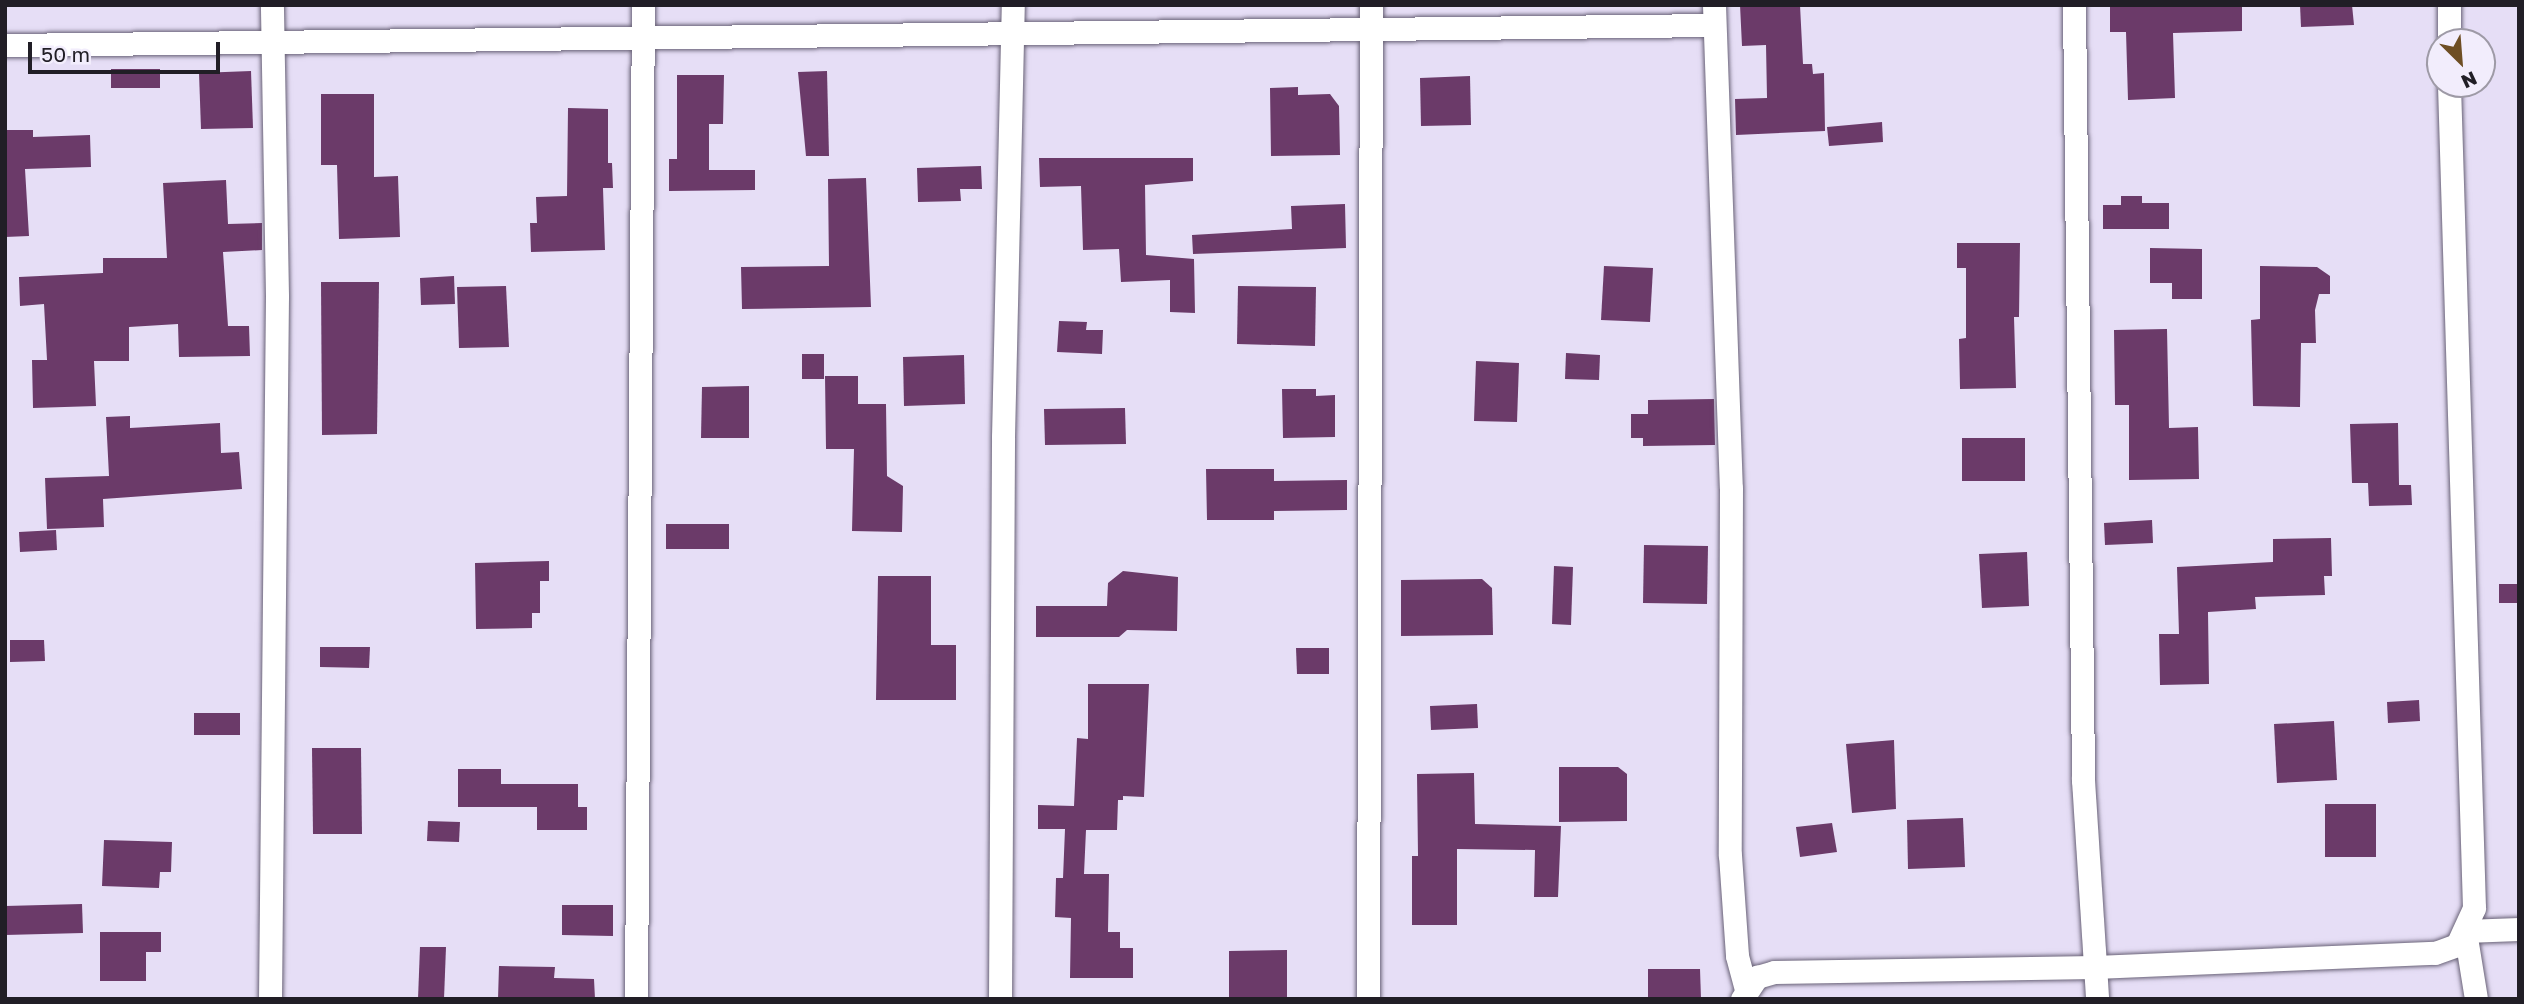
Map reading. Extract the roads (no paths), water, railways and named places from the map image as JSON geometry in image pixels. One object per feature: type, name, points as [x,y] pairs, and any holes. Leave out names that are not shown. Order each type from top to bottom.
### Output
[{"type":"street","points":[[270,999],[277,296],[272,5]]},
{"type":"street","points":[[636,999],[643,5]]},
{"type":"street","points":[[1000,999],[1003,437],[1013,5]]},
{"type":"street","points":[[1367,999],[1371,5]]},
{"type":"street","points":[[2074,5],[2083,780],[2096,999]]},
{"type":"street","points":[[2449,5],[2449,28]]},
{"type":"street","points":[[5,45],[1371,30],[1714,15],[1731,488],[1730,855],[1737,956],[1744,994]]},
{"type":"street","points":[[1744,994],[1756,977],[1774,972],[2095,967],[2435,953],[2457,945],[2474,908],[2449,98]]},
{"type":"street","points":[[2465,932],[2519,929]]},
{"type":"street","points":[[2465,932],[2476,999]]}]
